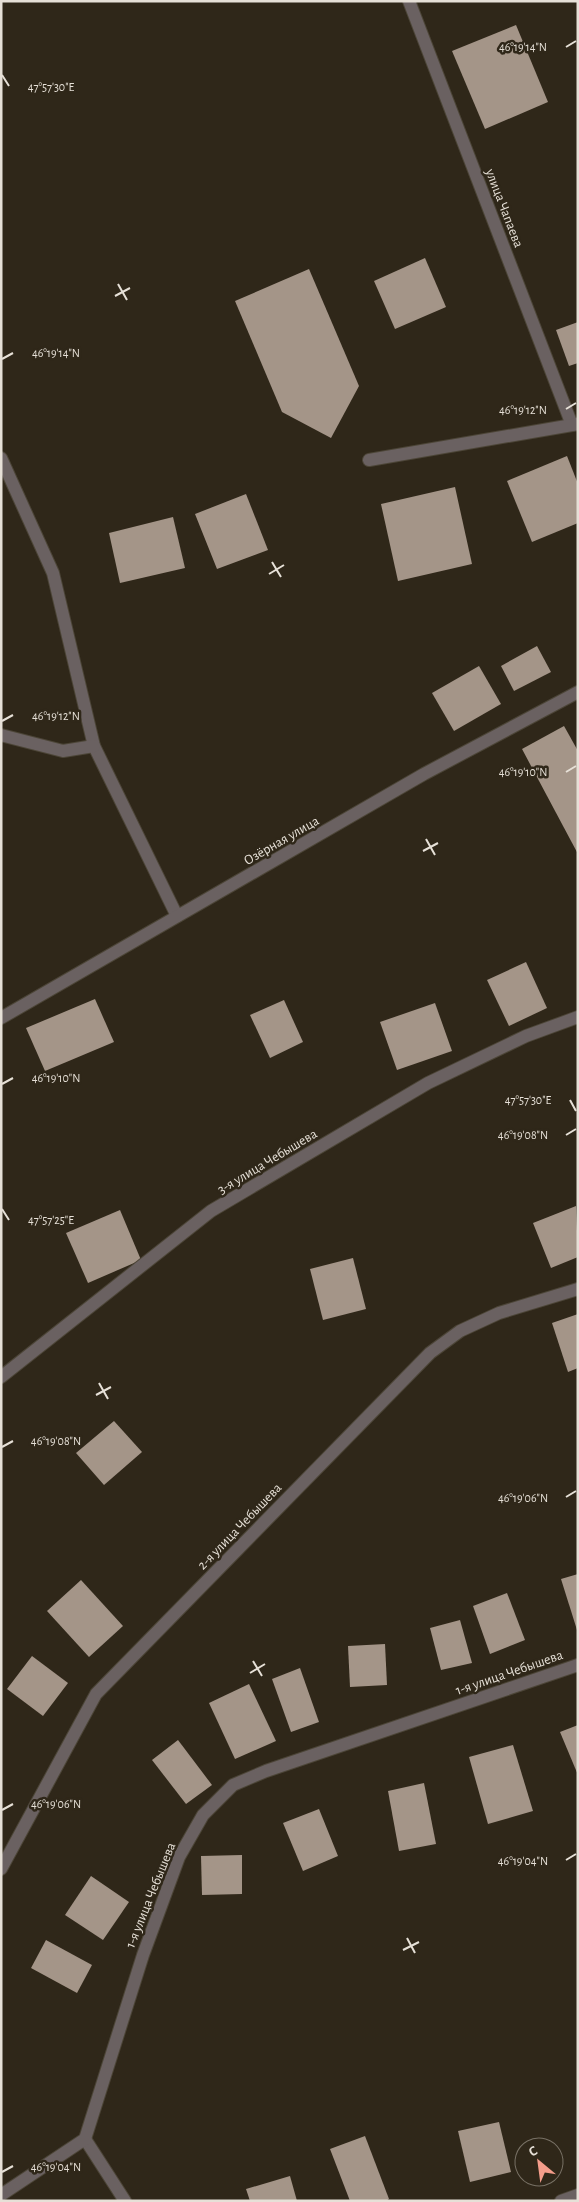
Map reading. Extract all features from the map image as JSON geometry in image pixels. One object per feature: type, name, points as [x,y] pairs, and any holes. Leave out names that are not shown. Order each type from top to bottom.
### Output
[{"type":"street","name":"улица Чапаева","points":[[409,1],[575,425]]},
{"type":"street","points":[[369,460],[575,425]]},
{"type":"street","points":[[1,458],[53,573],[94,746],[177,916]]},
{"type":"street","name":"Озёрная улица","points":[[1,1018],[424,774],[578,692]]},
{"type":"street","points":[[1,735],[64,751],[94,746]]},
{"type":"street","name":"3-я улица Чебышева","points":[[1,1377],[211,1211],[428,1083],[526,1036],[578,1018]]},
{"type":"street","name":"2-я улица Чебышева","points":[[1,1870],[96,1694],[430,1353],[460,1331],[499,1314],[578,1289]]},
{"type":"street","name":"1-я улица Чебышева","points":[[85,2139],[143,1955],[179,1857],[203,1815],[232,1785],[266,1771],[578,1665]]},
{"type":"street","points":[[1,2195],[85,2139],[125,2201]]},
{"type":"street","points":[[561,2201],[578,2195]]},
{"type":"building","points":[[516,25],[548,102],[485,129],[452,51]]},
{"type":"building","points":[[425,258],[446,307],[395,329],[374,281]]},
{"type":"building","points":[[309,269],[359,386],[331,438],[282,412],[235,301]]},
{"type":"building","points":[[578,322],[578,363],[569,366],[556,330]]},
{"type":"building","points":[[567,456],[578,484],[578,523],[532,542],[507,481]]},
{"type":"building","points":[[455,487],[472,564],[398,581],[381,504]]},
{"type":"building","points":[[246,494],[268,550],[217,569],[195,514]]},
{"type":"building","points":[[173,517],[185,568],[120,583],[109,533]]},
{"type":"building","points":[[537,646],[551,672],[514,691],[501,666]]},
{"type":"building","points":[[479,666],[501,704],[454,731],[432,693]]},
{"type":"building","points":[[564,726],[578,751],[578,854],[522,749]]},
{"type":"building","points":[[526,962],[547,1008],[509,1026],[487,980]]},
{"type":"building","points":[[95,999],[114,1042],[45,1071],[26,1028]]},
{"type":"building","points":[[284,1000],[303,1042],[270,1058],[250,1015]]},
{"type":"building","points":[[435,1003],[452,1051],[397,1070],[380,1022]]},
{"type":"building","points":[[576,1206],[578,1257],[551,1268],[533,1223]]},
{"type":"building","points":[[120,1210],[141,1260],[88,1283],[66,1233]]},
{"type":"building","points":[[353,1258],[366,1309],[323,1320],[310,1269]]},
{"type":"building","points":[[578,1314],[578,1368],[568,1372],[552,1323]]},
{"type":"building","points":[[114,1421],[142,1452],[104,1485],[76,1453]]},
{"type":"building","points":[[578,1574],[578,1630],[577,1630],[561,1579]]},
{"type":"building","points":[[81,1580],[123,1626],[89,1657],[47,1611]]},
{"type":"building","points":[[507,1593],[525,1640],[490,1654],[473,1606]]},
{"type":"building","points":[[460,1620],[472,1663],[441,1670],[430,1628]]},
{"type":"building","points":[[385,1644],[387,1685],[350,1687],[348,1646]]},
{"type":"building","points":[[32,1656],[68,1683],[43,1716],[7,1689]]},
{"type":"building","points":[[300,1668],[319,1722],[291,1732],[272,1679]]},
{"type":"building","points":[[249,1684],[276,1741],[235,1759],[209,1703]]},
{"type":"building","points":[[578,1725],[578,1775],[560,1732]]},
{"type":"building","points":[[178,1740],[212,1785],[186,1804],[152,1760]]},
{"type":"building","points":[[513,1745],[533,1811],[488,1824],[469,1757]]},
{"type":"building","points":[[424,1783],[436,1844],[399,1851],[388,1791]]},
{"type":"building","points":[[319,1809],[338,1856],[303,1871],[283,1823]]},
{"type":"building","points":[[242,1855],[242,1894],[202,1895],[201,1856]]},
{"type":"building","points":[[91,1876],[129,1902],[103,1940],[65,1915]]},
{"type":"building","points":[[46,1940],[92,1965],[77,1993],[31,1968]]},
{"type":"building","points":[[499,2122],[511,2172],[470,2182],[458,2131]]},
{"type":"building","points":[[365,2136],[389,2199],[386,2201],[350,2201],[330,2149]]},
{"type":"building","points":[[290,2176],[297,2201],[250,2201],[246,2189]]}]
